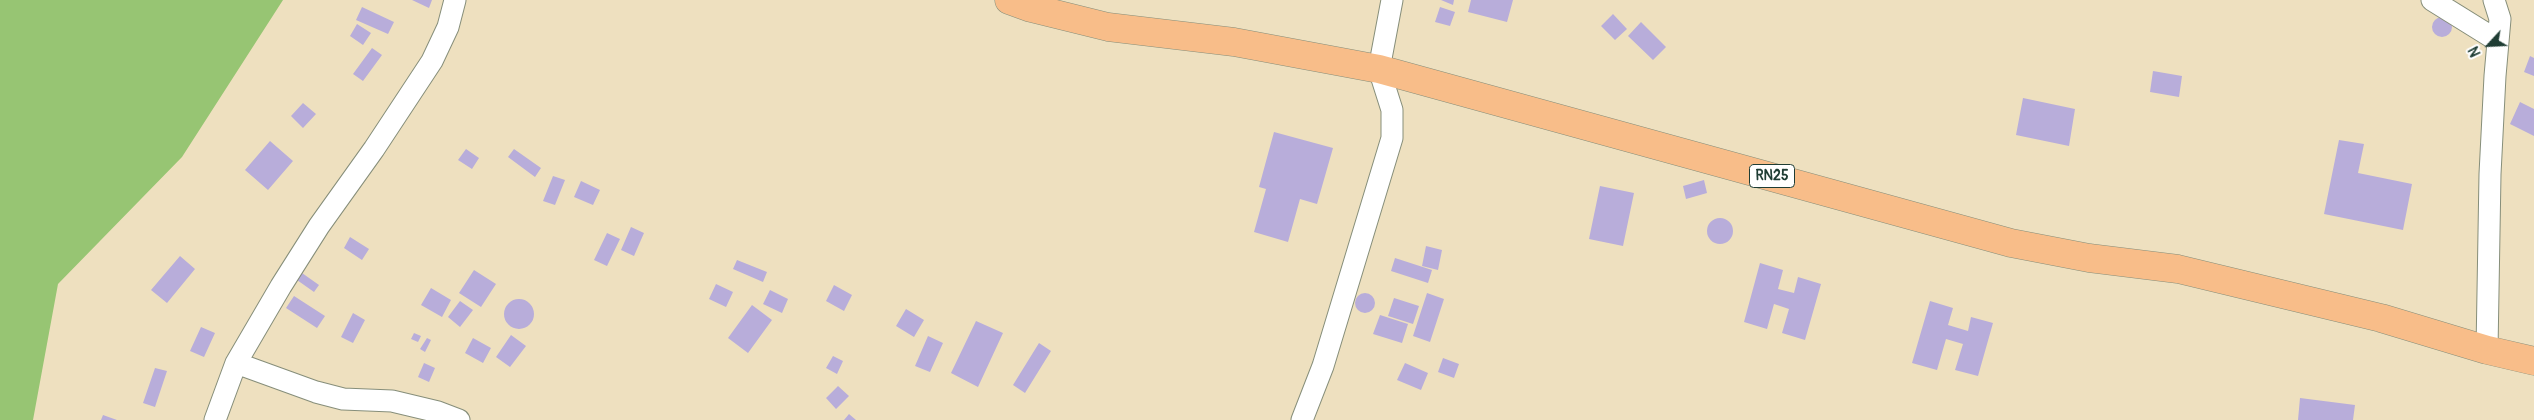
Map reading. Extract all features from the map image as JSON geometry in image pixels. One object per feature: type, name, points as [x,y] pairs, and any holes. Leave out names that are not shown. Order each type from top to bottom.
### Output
[{"type":"main road","name":"RN25","points":[[1009,0],[1031,8],[1108,27],[1234,42],[1379,69],[2011,243],[2089,258],[2178,269],[2381,318],[2487,350],[2534,360]]},
{"type":"street","points":[[215,420],[236,363],[319,226],[374,149],[432,61],[448,26],[455,0]]},
{"type":"street","points":[[1302,420],[1323,366],[1392,138],[1392,110],[1379,69],[1392,0]]},
{"type":"street","points":[[2432,0],[2498,41]]},
{"type":"street","points":[[2487,350],[2490,174],[2500,19],[2494,0]]},
{"type":"street","points":[[236,363],[316,392],[343,399],[392,401],[438,412],[458,420]]},
{"type":"green space","points":[[0,0],[283,0],[182,157],[58,284],[33,420],[0,420]]},
{"type":"building","points":[[412,0],[432,0],[429,8]]},
{"type":"building","points":[[1441,0],[1454,0],[1453,5]]},
{"type":"building","points":[[1471,0],[1513,0],[1507,22],[1468,12]]},
{"type":"building","points":[[362,7],[394,22],[388,34],[356,20]]},
{"type":"building","points":[[1440,7],[1455,12],[1450,26],[1435,22]]},
{"type":"building","points":[[1613,14],[1627,29],[1615,40],[1601,26]]},
{"type":"building","points":[[2442,17],[2449,20],[2452,27],[2449,34],[2442,37],[2435,34],[2432,27],[2435,20]]},
{"type":"building","points":[[1641,22],[1666,47],[1653,60],[1628,36]]},
{"type":"building","points":[[357,24],[371,33],[363,45],[350,36]]},
{"type":"building","points":[[372,48],[382,55],[363,81],[353,74]]},
{"type":"building","points":[[2530,56],[2534,58],[2534,76],[2524,72]]},
{"type":"building","points":[[2153,71],[2182,76],[2179,97],[2150,92]]},
{"type":"building","points":[[2023,98],[2075,109],[2069,146],[2016,135]]},
{"type":"building","points":[[2520,102],[2534,109],[2534,136],[2510,124]]},
{"type":"building","points":[[303,103],[316,114],[303,128],[291,116]]},
{"type":"building","points":[[1274,132],[1333,148],[1317,204],[1300,199],[1288,242],[1254,232],[1266,189],[1259,187]]},
{"type":"building","points":[[2339,140],[2364,144],[2358,173],[2412,184],[2403,230],[2324,214]]},
{"type":"building","points":[[270,141],[293,161],[268,190],[245,170]]},
{"type":"building","points":[[466,149],[479,158],[472,169],[458,160]]},
{"type":"building","points":[[514,149],[541,168],[535,177],[508,157]]},
{"type":"building","points":[[553,176],[565,180],[555,205],[543,201]]},
{"type":"building","points":[[1704,180],[1707,193],[1686,199],[1683,186]]},
{"type":"building","points":[[581,181],[600,190],[593,205],[574,197]]},
{"type":"building","points":[[1600,186],[1634,193],[1623,246],[1589,239]]},
{"type":"building","points":[[1720,218],[1729,222],[1733,231],[1729,240],[1720,244],[1711,240],[1707,231],[1711,222]]},
{"type":"building","points":[[631,227],[644,233],[634,256],[621,250]]},
{"type":"building","points":[[607,233],[620,239],[607,266],[594,260]]},
{"type":"building","points":[[350,237],[369,249],[362,260],[344,248]]},
{"type":"building","points":[[1426,246],[1442,250],[1438,270],[1422,266]]},
{"type":"building","points":[[180,256],[195,269],[167,303],[151,290]]},
{"type":"building","points":[[1395,258],[1432,270],[1428,283],[1391,271]]},
{"type":"building","points":[[737,260],[767,272],[763,282],[733,269]]},
{"type":"building","points":[[1760,263],[1783,270],[1778,289],[1794,293],[1798,277],[1821,284],[1805,340],[1782,333],[1789,309],[1774,304],[1767,329],[1744,322]]},
{"type":"building","points":[[474,270],[496,284],[481,307],[459,293]]},
{"type":"building","points":[[302,273],[319,285],[314,292],[297,280]]},
{"type":"building","points":[[716,284],[733,292],[726,307],[709,299]]},
{"type":"building","points":[[834,285],[852,295],[844,311],[826,301]]},
{"type":"building","points":[[431,288],[451,300],[442,317],[421,305]]},
{"type":"building","points":[[770,290],[788,299],[782,313],[763,304]]},
{"type":"building","points":[[1365,293],[1372,296],[1375,303],[1372,310],[1365,313],[1358,310],[1355,303],[1358,296]]},
{"type":"building","points":[[1427,293],[1444,299],[1430,342],[1413,336]]},
{"type":"building","points":[[294,296],[325,316],[317,328],[286,308]]},
{"type":"building","points":[[1394,298],[1419,306],[1413,324],[1388,316]]},
{"type":"building","points":[[519,299],[530,303],[534,314],[530,325],[519,329],[508,325],[504,314],[508,303]]},
{"type":"building","points":[[460,301],[473,310],[460,327],[448,317]]},
{"type":"building","points":[[1930,301],[1953,308],[1948,325],[1968,331],[1971,317],[1993,323],[1978,376],[1955,370],[1963,344],[1946,339],[1937,370],[1912,363]]},
{"type":"building","points":[[752,305],[772,320],[748,353],[728,338]]},
{"type":"building","points":[[906,309],[924,320],[914,337],[896,326]]},
{"type":"building","points":[[353,313],[365,320],[353,343],[341,337]]},
{"type":"building","points":[[1380,315],[1408,324],[1402,343],[1373,334]]},
{"type":"building","points":[[976,321],[1003,333],[978,387],[951,373]]},
{"type":"building","points":[[201,327],[215,333],[204,357],[190,351]]},
{"type":"building","points":[[414,333],[421,336],[418,342],[411,339]]},
{"type":"building","points":[[511,335],[526,346],[510,367],[496,357]]},
{"type":"building","points":[[928,336],[943,343],[930,372],[915,366]]},
{"type":"building","points":[[427,338],[431,340],[425,352],[420,349]]},
{"type":"building","points":[[473,338],[491,348],[483,363],[465,353]]},
{"type":"building","points":[[1039,343],[1051,351],[1025,393],[1013,385]]},
{"type":"building","points":[[833,356],[843,361],[837,374],[826,368]]},
{"type":"building","points":[[1443,358],[1459,364],[1454,378],[1438,372]]},
{"type":"building","points":[[424,363],[435,368],[429,382],[418,377]]},
{"type":"building","points":[[1405,363],[1428,373],[1421,390],[1397,380]]},
{"type":"building","points":[[155,368],[167,371],[155,407],[143,403]]},
{"type":"building","points":[[838,386],[849,396],[836,409],[826,398]]},
{"type":"building","points":[[2300,398],[2355,405],[2353,420],[2298,420]]},
{"type":"building","points":[[849,414],[856,420],[844,420]]},
{"type":"building","points":[[103,415],[117,420],[101,420]]}]
